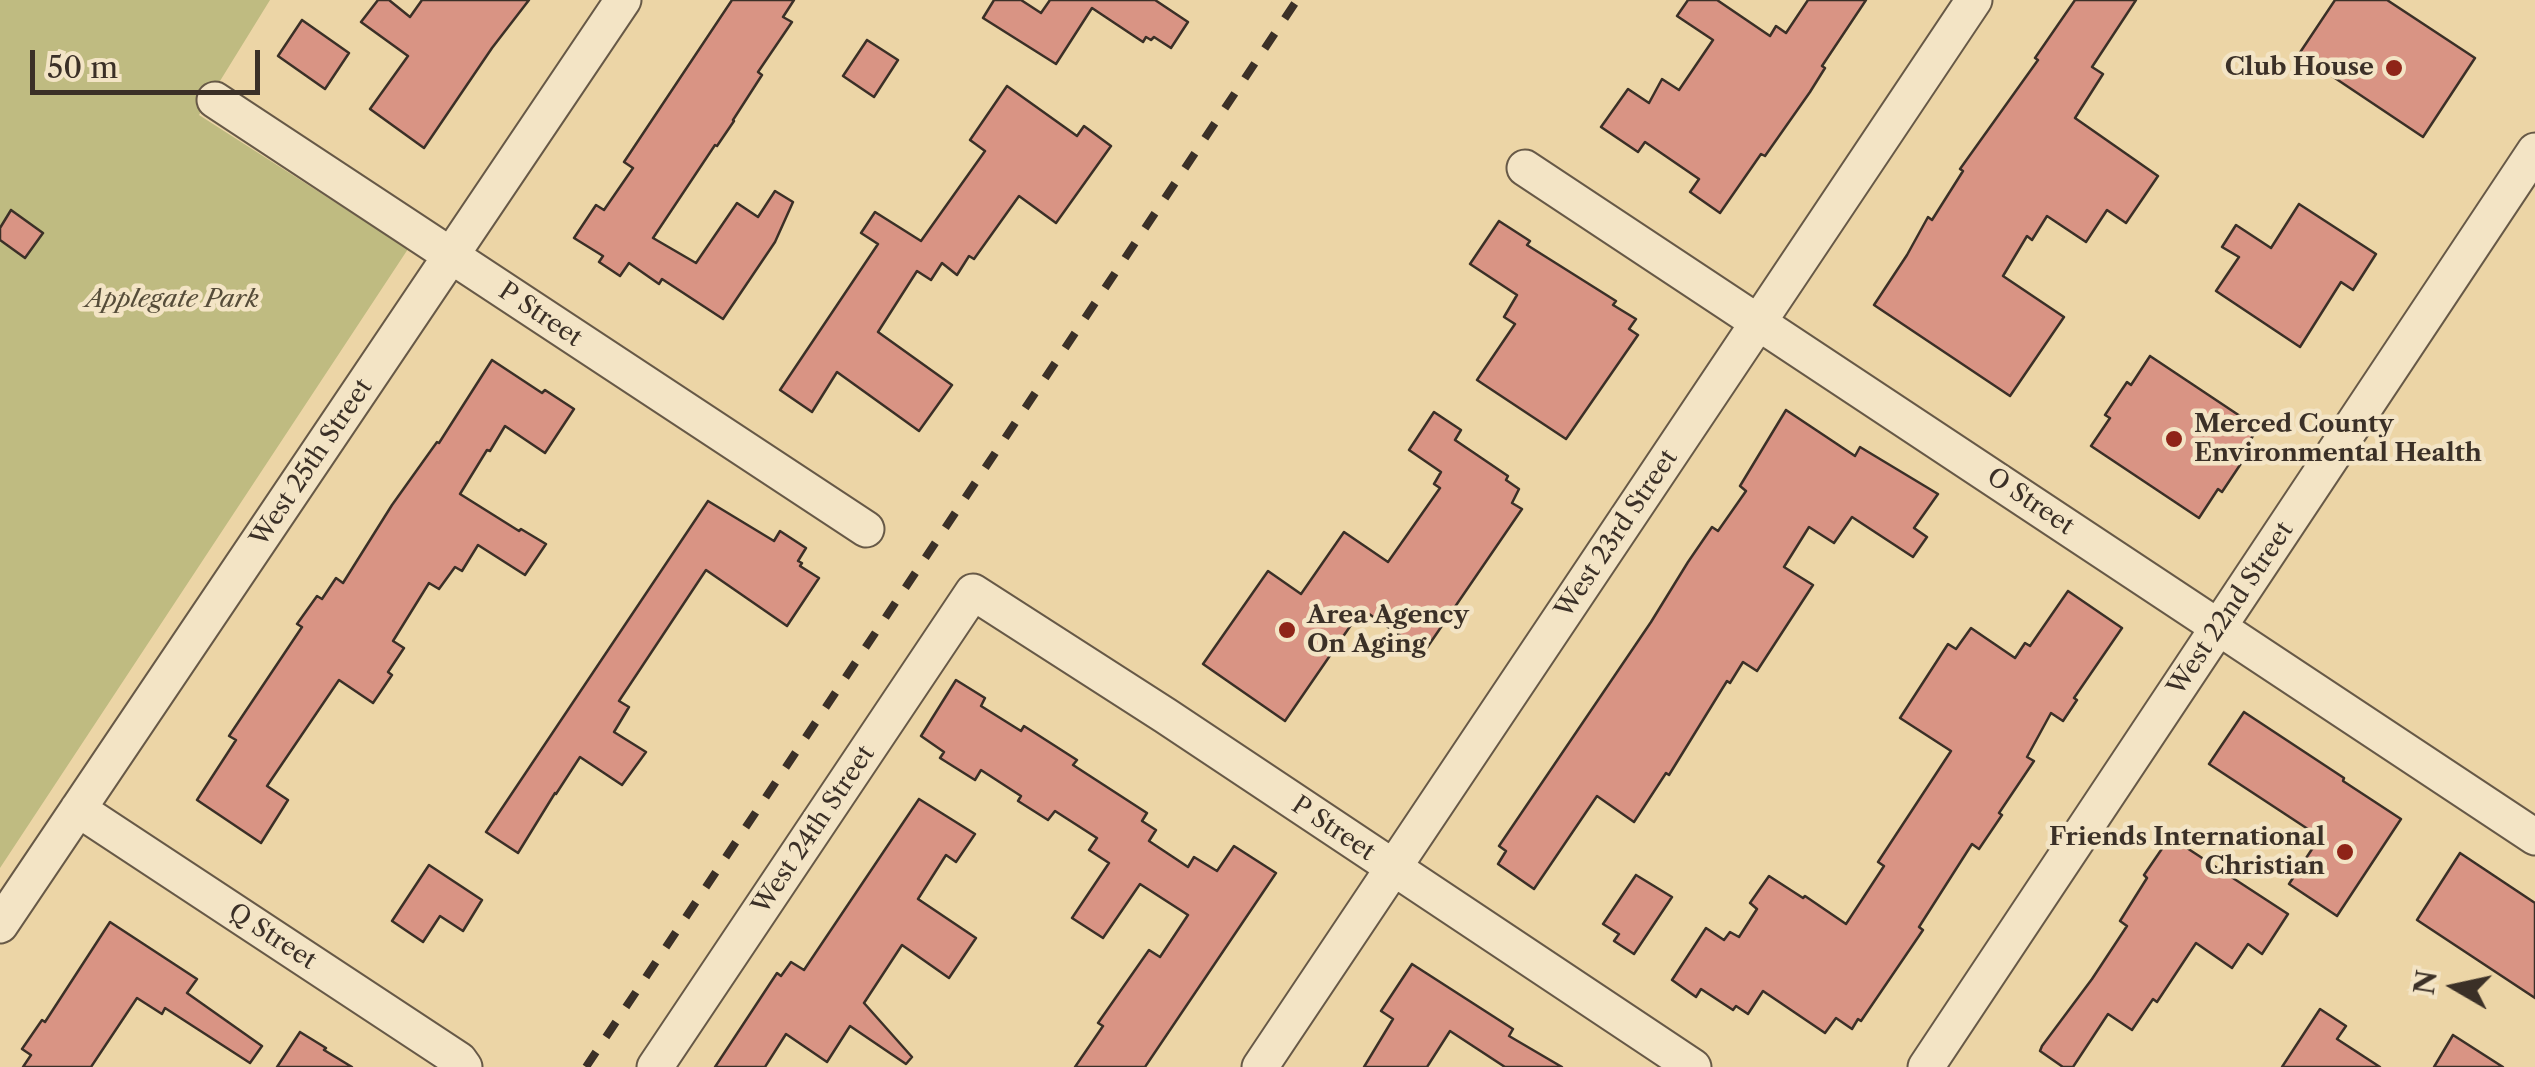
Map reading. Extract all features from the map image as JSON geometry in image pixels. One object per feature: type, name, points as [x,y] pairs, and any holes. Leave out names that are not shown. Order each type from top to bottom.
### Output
[{"type":"street","name":"West 25th Street","points":[[0,926],[623,0]]},
{"type":"street","name":"West 23rd Street","points":[[1260,1067],[1974,0]]},
{"type":"street","name":"P Street","points":[[215,100],[866,529]]},
{"type":"street","name":"West 22nd Street","points":[[1926,1067],[2535,151]]},
{"type":"street","name":"O Street","points":[[1525,168],[2535,837]]},
{"type":"street","name":"P Street","points":[[973,592],[1693,1067]]},
{"type":"street","name":"West 24th Street","points":[[655,1067],[973,592]]},
{"type":"street","name":"Q Street","points":[[78,809],[464,1067]]},
{"type":"green space","name":"Applegate Park","points":[[0,0],[270,0],[199,115],[408,249],[0,868]]},
{"type":"building","points":[[378,0],[389,0],[410,17],[422,0],[529,0],[424,148],[370,109],[408,56],[361,22]]},
{"type":"building","points":[[732,0],[794,0],[783,17],[792,22],[758,72],[762,75],[734,121],[653,238],[696,263],[737,203],[758,217],[775,191],[793,202],[775,242],[723,319],[662,279],[659,284],[629,263],[620,276],[599,262],[603,256],[574,238],[596,205],[604,210],[633,168],[624,162]]},
{"type":"building","points":[[994,0],[1021,0],[1041,13],[1050,0],[1155,0],[1188,22],[1171,48],[1154,37],[1146,37],[1143,42],[1092,8],[1056,64],[983,18]]},
{"type":"building","points":[[1688,0],[1717,0],[1770,36],[1776,26],[1786,33],[1808,0],[1866,0],[1822,66],[1825,68],[1810,92],[1720,213],[1690,192],[1699,179],[1645,142],[1638,152],[1601,127],[1628,89],[1649,103],[1662,79],[1679,90],[1713,40],[1677,16]]},
{"type":"building","points":[[2075,0],[2136,0],[2092,67],[2103,74],[2075,118],[2158,176],[2126,223],[2107,210],[2086,242],[2047,216],[2032,240],[2027,236],[2003,276],[2064,317],[2010,396],[1874,305],[1928,217],[1932,220],[1963,171],[1960,169],[2038,60],[2035,58]]},
{"type":"building","name":"Club House","points":[[2335,0],[2387,0],[2475,58],[2423,137],[2299,54]]},
{"type":"building","points":[[302,20],[349,53],[325,89],[278,56]]},
{"type":"building","points":[[867,40],[898,60],[874,97],[843,76]]},
{"type":"building","points":[[1007,86],[1077,136],[1084,126],[1111,146],[1056,223],[1019,196],[974,259],[969,256],[957,275],[942,263],[931,280],[917,271],[878,332],[952,385],[919,431],[837,372],[812,412],[780,390],[878,244],[861,233],[875,212],[921,241],[985,151],[970,140]]},
{"type":"building","points":[[2299,204],[2376,254],[2353,290],[2341,282],[2300,347],[2216,291],[2239,257],[2222,247],[2236,225],[2271,248]]},
{"type":"building","points":[[11,210],[43,233],[25,258],[0,240],[0,228]]},
{"type":"building","points":[[1499,221],[1530,241],[1527,245],[1616,301],[1613,305],[1636,319],[1629,329],[1638,335],[1566,439],[1477,380],[1515,324],[1504,317],[1517,295],[1470,264]]},
{"type":"building","name":"Merced County Environmental Health","points":[[2150,356],[2258,428],[2238,459],[2242,462],[2199,518],[2091,446],[2110,418],[2105,415]]},
{"type":"building","points":[[492,360],[574,409],[545,453],[505,426],[460,494],[546,544],[525,575],[478,545],[462,571],[455,567],[439,589],[429,583],[393,641],[404,648],[373,703],[339,680],[267,786],[288,800],[261,843],[197,800],[236,740],[229,736],[302,627],[297,624],[336,578],[343,583]]},
{"type":"building","points":[[1786,410],[1855,456],[1860,447],[1938,494],[1914,528],[1927,537],[1913,557],[1852,517],[1834,543],[1809,527],[1784,567],[1813,585],[1757,671],[1743,662],[1730,683],[1727,681],[1669,775],[1666,773],[1634,822],[1597,796],[1534,889],[1498,864],[1506,851],[1499,846],[1712,527],[1718,531],[1746,491],[1740,486]]},
{"type":"building","name":"Area Agency On Aging","points":[[1434,412],[1461,430],[1455,440],[1508,476],[1506,480],[1519,489],[1512,503],[1522,509],[1424,652],[1362,609],[1285,721],[1203,664],[1268,571],[1301,594],[1344,532],[1388,562],[1440,488],[1434,484],[1441,472],[1409,450]]},
{"type":"building","points":[[708,501],[774,541],[780,531],[806,548],[798,561],[800,566],[819,578],[787,626],[706,570],[619,701],[629,707],[614,732],[646,752],[622,785],[580,757],[518,853],[486,832]]},
{"type":"building","points":[[2068,591],[2122,628],[2074,698],[2077,700],[2063,721],[2051,713],[2027,757],[2034,761],[1999,813],[2002,815],[1979,849],[1972,844],[1919,927],[1923,930],[1861,1021],[1858,1019],[1852,1029],[1836,1018],[1825,1033],[1763,991],[1748,1014],[1736,1006],[1733,1010],[1701,989],[1696,997],[1672,980],[1706,928],[1724,940],[1730,932],[1739,937],[1757,909],[1750,903],[1769,876],[1846,924],[1884,866],[1878,862],[1951,751],[1900,718],[1948,644],[1956,649],[1971,628],[2015,658],[2025,643],[2030,646]]},
{"type":"building","points":[[956,680],[985,698],[981,706],[1021,731],[1024,726],[1077,760],[1073,765],[1147,813],[1142,821],[1156,830],[1149,841],[1188,867],[1194,857],[1217,871],[1234,846],[1276,873],[1145,1067],[1075,1067],[1103,1026],[1098,1023],[1149,950],[1160,957],[1188,915],[1140,884],[1103,938],[1072,918],[1109,863],[1089,850],[1097,838],[1055,811],[1048,820],[1018,801],[1021,796],[981,770],[975,780],[940,758],[944,752],[921,736]]},
{"type":"building","points":[[2244,712],[2401,819],[2337,916],[2289,884],[2320,837],[2209,764]]},
{"type":"building","points":[[919,799],[975,834],[956,862],[946,855],[918,899],[976,938],[949,978],[902,945],[864,1003],[912,1057],[906,1064],[850,1026],[827,1062],[786,1034],[765,1067],[715,1067],[777,973],[781,976],[791,962],[804,970]]},
{"type":"building","points":[[2170,837],[2288,914],[2262,954],[2248,944],[2232,968],[2196,943],[2157,1002],[2153,999],[2132,1030],[2108,1014],[2073,1067],[2063,1067],[2040,1051],[2042,1046],[2127,926],[2120,921]]},
{"type":"building","points":[[2460,853],[2535,903],[2535,998],[2417,920]]},
{"type":"building","points":[[429,865],[482,900],[463,931],[440,916],[423,942],[392,921]]},
{"type":"building","points":[[1636,875],[1672,897],[1634,954],[1614,941],[1619,934],[1603,924]]},
{"type":"building","points":[[110,922],[197,979],[187,993],[262,1046],[250,1063],[165,1008],[162,1014],[137,998],[91,1067],[23,1067],[31,1055],[22,1049],[42,1020],[45,1022]]},
{"type":"building","points":[[1412,964],[1513,1029],[1509,1036],[1562,1067],[1505,1067],[1450,1031],[1427,1067],[1364,1067],[1393,1019],[1381,1011]]},
{"type":"building","points":[[2320,1009],[2346,1026],[2337,1039],[2380,1067],[2282,1067]]},
{"type":"building","points":[[300,1032],[324,1050],[352,1067],[277,1067]]},
{"type":"building","points":[[2453,1035],[2503,1067],[2434,1067]]},
{"type":"railway","points":[[586,1067],[1297,0]]},
{"type":"place","name":"Club House","points":[[2394,68]]},
{"type":"place","name":"Merced County Environmental Health","points":[[2174,439]]},
{"type":"place","name":"Area Agency On Aging","points":[[1287,630]]},
{"type":"place","name":"Friends International Christian","points":[[2345,852]]}]
